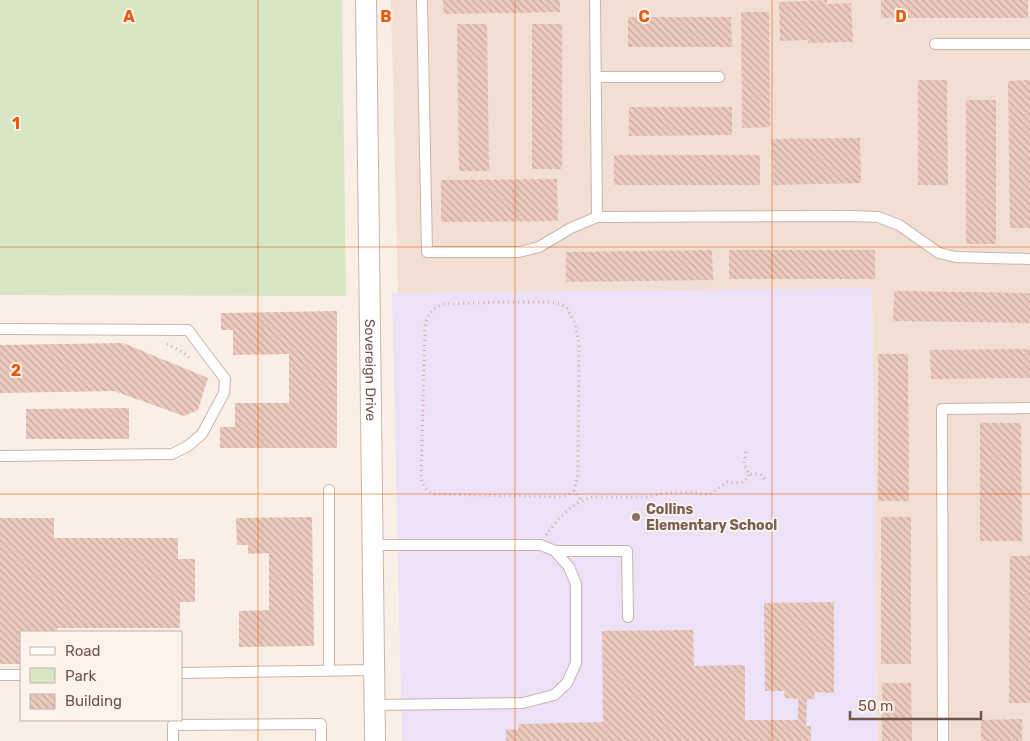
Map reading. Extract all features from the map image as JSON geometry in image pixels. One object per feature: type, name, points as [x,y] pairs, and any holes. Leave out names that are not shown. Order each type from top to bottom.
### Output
[{"type":"street","name":"Sovereign Drive","points":[[366,0],[375,741]]},
{"type":"lane","points":[[422,0],[426,252],[518,252],[539,247],[571,228],[597,217],[854,216],[878,217],[899,225],[939,253],[956,257],[1030,259]]},
{"type":"lane","points":[[595,0],[597,217]]},
{"type":"lane","points":[[935,44],[1030,44]]},
{"type":"lane","points":[[596,77],[719,77]]},
{"type":"lane","points":[[0,329],[188,330],[225,379],[224,393],[202,434],[188,446],[172,454],[0,456]]},
{"type":"lane","points":[[943,741],[942,409],[1030,408]]},
{"type":"lane","points":[[329,490],[330,670]]},
{"type":"lane","points":[[373,545],[541,545],[555,551],[627,551],[628,617]]},
{"type":"lane","points":[[375,705],[523,703],[554,696],[567,683],[576,663],[576,584],[569,567],[555,551]]},
{"type":"lane","points":[[182,672],[374,670]]},
{"type":"lane","points":[[0,675],[20,675]]},
{"type":"lane","points":[[173,741],[173,726],[321,724],[321,741]]},
{"type":"path","points":[[551,302],[561,304],[567,308],[575,324],[578,343],[578,475],[574,490],[561,498],[434,494],[423,485],[421,478],[425,327],[426,318],[436,307],[442,304],[551,302]]},
{"type":"path","points":[[166,343],[192,359]]},
{"type":"path","points":[[541,545],[547,533],[561,517],[585,499],[593,497],[648,498],[663,493],[694,492],[707,494],[727,482],[744,482],[749,474],[744,463],[746,452]]},
{"type":"path","points":[[749,474],[760,474],[766,480]]},
{"type":"path","points":[[574,490],[582,501]]},
{"type":"shaded area","points":[[391,0],[1030,0],[1030,741],[877,741],[872,289],[398,293]]},
{"type":"shaded area","name":"Collins Elementary School","points":[[872,288],[877,741],[402,741],[392,293]]},
{"type":"green space","points":[[0,0],[342,0],[346,296],[0,295]]},
{"type":"building","points":[[443,0],[560,0],[560,12],[444,14]]},
{"type":"building","points":[[827,0],[827,4],[851,3],[853,42],[808,43],[808,40],[780,41],[779,2]]},
{"type":"building","points":[[881,0],[1028,0],[1028,18],[881,18]]},
{"type":"building","points":[[741,12],[769,12],[770,127],[742,128]]},
{"type":"building","points":[[628,17],[731,17],[732,47],[628,47]]},
{"type":"building","points":[[457,24],[487,24],[489,171],[459,171]]},
{"type":"building","points":[[532,24],[562,24],[562,169],[532,169]]},
{"type":"building","points":[[918,80],[947,80],[948,185],[918,185]]},
{"type":"building","points":[[1030,80],[1030,228],[1010,228],[1008,81]]},
{"type":"building","points":[[966,100],[996,100],[996,244],[966,244]]},
{"type":"building","points":[[629,107],[732,107],[732,135],[629,136]]},
{"type":"building","points":[[860,138],[861,183],[773,185],[772,139]]},
{"type":"building","points":[[614,155],[760,155],[760,185],[614,185]]},
{"type":"building","points":[[557,179],[558,221],[441,222],[441,180]]},
{"type":"building","points":[[712,250],[713,280],[566,282],[566,252]]},
{"type":"building","points":[[729,250],[875,250],[875,279],[729,279]]},
{"type":"building","points":[[894,291],[1030,293],[1030,323],[893,321]]},
{"type":"building","points":[[337,311],[337,448],[220,448],[220,427],[235,427],[235,403],[289,403],[289,354],[233,355],[233,330],[221,330],[221,313]]},
{"type":"building","points":[[123,343],[208,378],[198,410],[184,416],[114,391],[0,393],[0,345]]},
{"type":"building","points":[[1030,349],[1030,378],[931,379],[930,350]]},
{"type":"building","points":[[878,354],[908,354],[909,501],[878,501]]},
{"type":"building","points":[[129,408],[129,439],[26,439],[26,409]]},
{"type":"building","points":[[980,423],[1021,423],[1022,541],[980,541]]},
{"type":"building","points":[[312,517],[314,646],[239,647],[239,611],[269,610],[269,553],[248,554],[248,545],[237,545],[236,518]]},
{"type":"building","points":[[881,517],[911,517],[911,664],[881,664]]},
{"type":"building","points":[[0,518],[54,518],[54,538],[178,538],[178,559],[195,559],[195,602],[180,602],[180,628],[57,628],[57,631],[20,631],[20,664],[0,664]]},
{"type":"building","points":[[1010,556],[1030,556],[1030,703],[1009,703]]},
{"type":"building","points":[[834,602],[834,693],[814,692],[815,699],[807,699],[806,726],[811,726],[811,741],[506,741],[506,729],[518,730],[519,724],[603,722],[602,631],[693,630],[694,666],[745,665],[745,720],[798,720],[798,699],[785,698],[784,691],[765,691],[764,603]]},
{"type":"building","points":[[882,683],[911,683],[912,741],[882,741]]},
{"type":"building","points":[[1022,719],[1022,741],[981,741],[981,720]]},
{"type":"place","name":"Collins Elementary School","points":[[636,517]]}]
